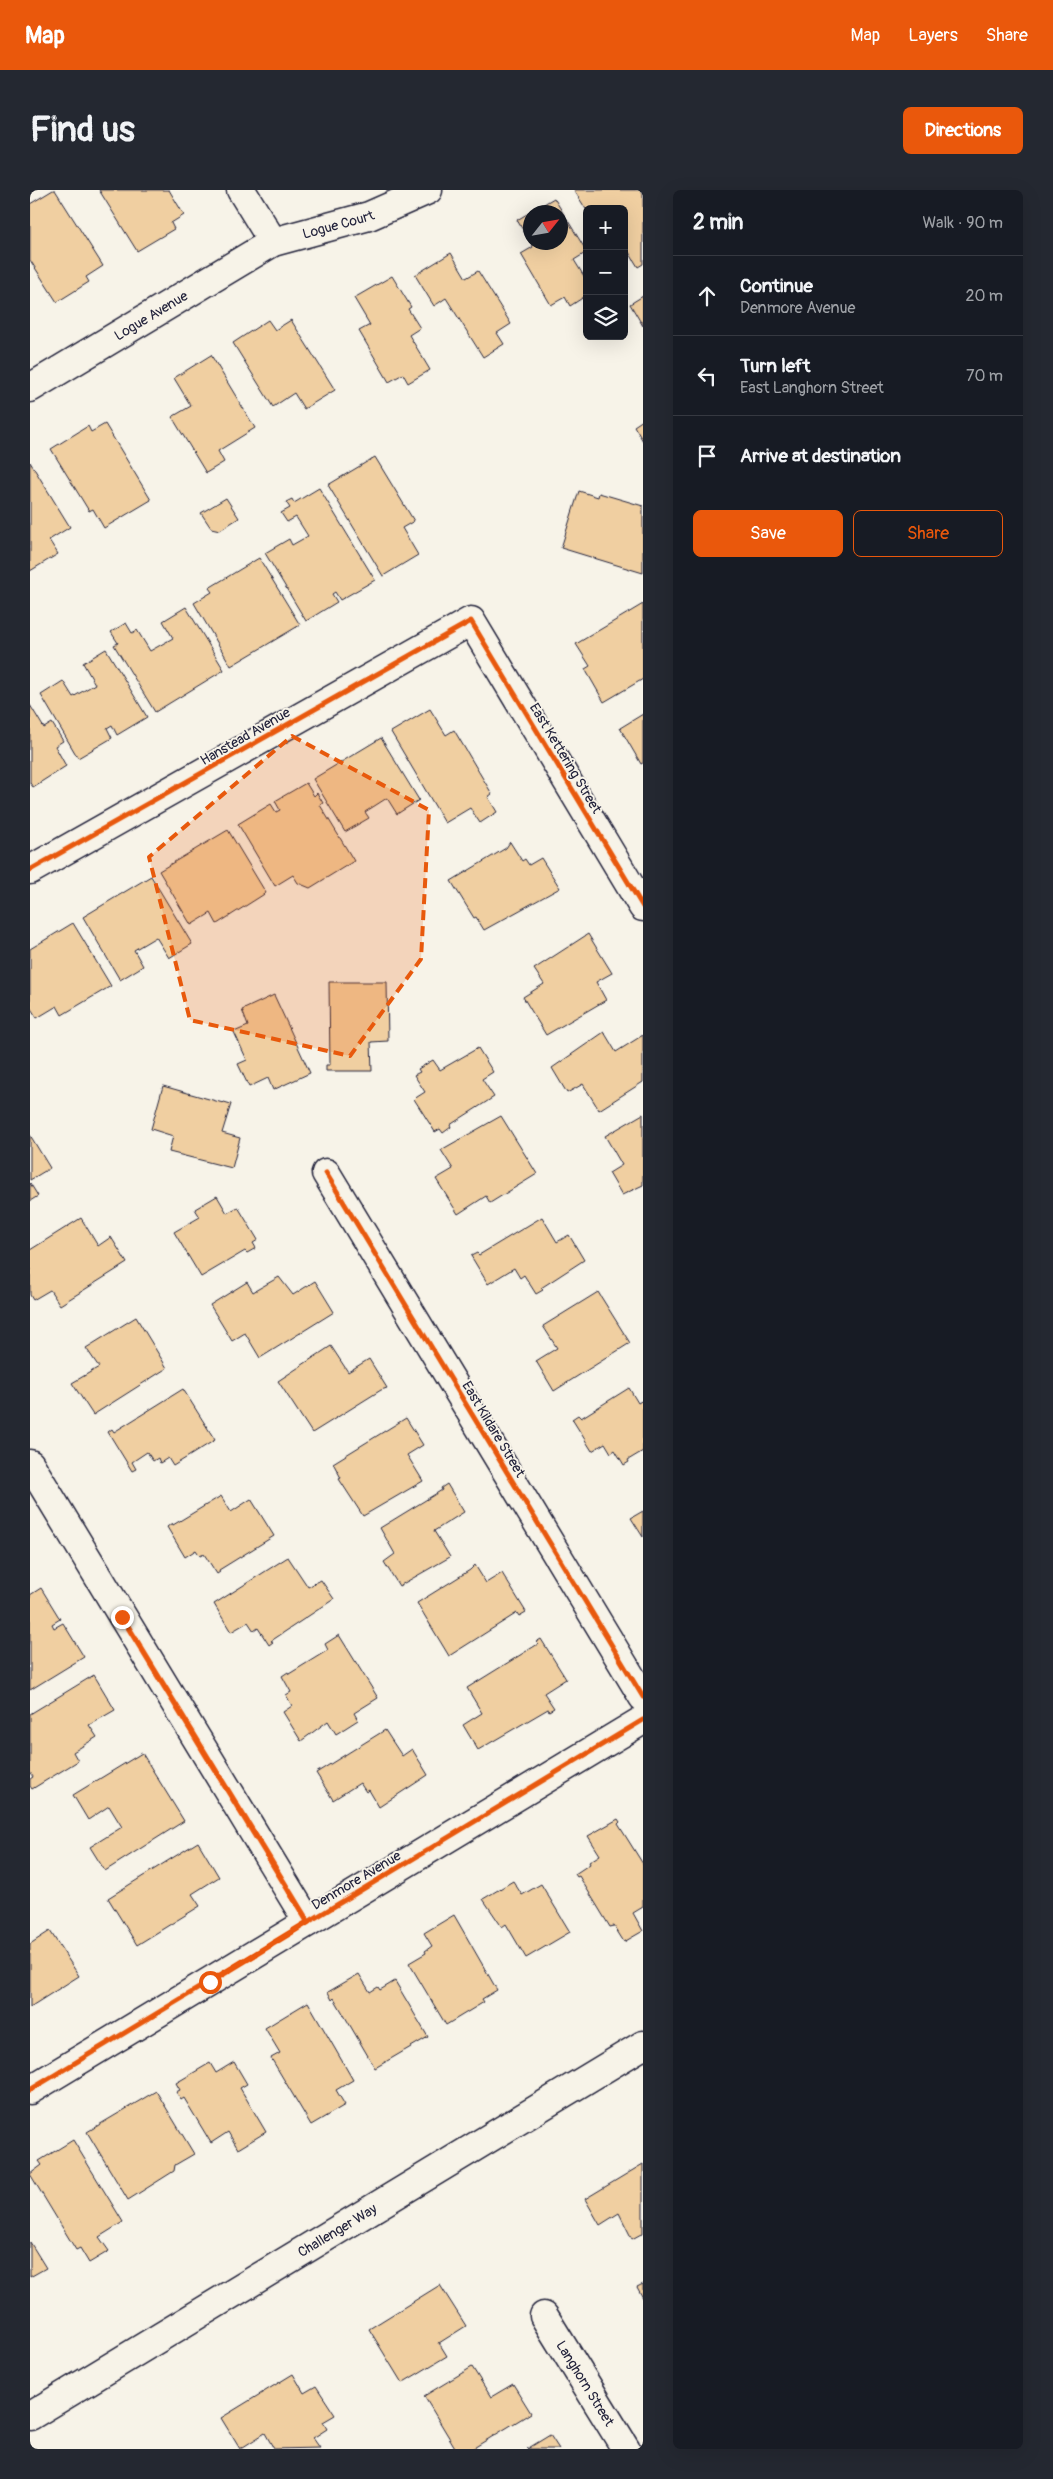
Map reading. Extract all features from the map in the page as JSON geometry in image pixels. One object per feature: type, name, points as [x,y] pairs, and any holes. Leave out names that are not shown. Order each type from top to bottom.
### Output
[{"type":"street","points":[[241,190],[273,242]]},
{"type":"street","name":"Logue Court","points":[[273,242],[369,216],[428,190]]},
{"type":"street","name":"Logue Avenue","points":[[30,388],[273,242]]},
{"type":"street","name":"Hanstead Avenue","points":[[30,870],[470,621]]},
{"type":"street","name":"East Kettering Street","points":[[470,621],[643,907]]},
{"type":"street","name":"East Kildare Street","points":[[326,1173],[643,1697]]},
{"type":"street","points":[[30,1464],[308,1922]]},
{"type":"street","name":"Denmore Avenue","points":[[30,2090],[643,1720]]},
{"type":"street","name":"Challenger Way","points":[[30,2416],[643,2045]]},
{"type":"street","name":"Langhorn Street","points":[[544,2316],[626,2449]]},
{"type":"highlighted area","points":[[292,736],[429,810],[421,959],[350,1056],[190,1020],[149,857]]},
{"type":"building","points":[[55,190],[103,266],[86,277],[89,282],[57,302],[30,260],[30,204]]},
{"type":"building","points":[[99,190],[169,190],[184,215],[171,223],[174,229],[137,251]]},
{"type":"building","points":[[574,190],[641,190],[643,193],[643,264],[638,267],[628,251],[628,205],[583,205]]},
{"type":"building","points":[[554,198],[558,205],[542,205]]},
{"type":"building","points":[[523,216],[523,230],[517,220]]},
{"type":"building","points":[[568,221],[583,245],[583,254],[574,260],[583,275],[583,298],[570,306],[565,297],[551,305],[521,254],[528,250],[568,250]]},
{"type":"building","points":[[451,253],[466,278],[478,271],[511,324],[497,333],[504,344],[483,357],[446,298],[434,306],[415,275]]},
{"type":"building","points":[[392,276],[411,307],[408,309],[420,328],[409,335],[430,370],[408,383],[403,374],[389,382],[359,331],[370,325],[354,298]]},
{"type":"building","points":[[643,296],[643,326],[630,304]]},
{"type":"building","points":[[268,320],[275,330],[291,320],[335,390],[304,409],[294,393],[273,407],[233,343]]},
{"type":"building","points":[[211,355],[255,428],[218,451],[224,462],[206,473],[172,417],[191,406],[174,378]]},
{"type":"building","points":[[643,420],[643,441],[634,426]]},
{"type":"building","points":[[105,424],[151,500],[104,528],[93,509],[89,511],[51,449],[88,426],[91,432]]},
{"type":"building","points":[[375,457],[414,521],[402,528],[418,555],[383,576],[328,485]]},
{"type":"building","points":[[30,462],[70,527],[49,540],[58,554],[30,571]]},
{"type":"building","points":[[319,488],[375,580],[340,600],[335,592],[332,594],[337,602],[306,621],[265,553],[289,539],[292,545],[308,536],[296,517],[287,522],[281,513],[290,508],[286,502],[292,499],[294,503]]},
{"type":"building","points":[[579,491],[598,497],[599,493],[643,506],[643,573],[561,548]]},
{"type":"building","points":[[226,498],[239,518],[220,530],[211,528],[201,513]]},
{"type":"building","points":[[259,558],[300,625],[231,666],[194,603],[212,592],[209,588]]},
{"type":"building","points":[[643,604],[643,679],[604,702],[585,669],[590,666],[576,644]]},
{"type":"building","points":[[186,607],[224,670],[155,712],[114,645],[118,643],[111,632],[126,623],[132,633],[137,630],[150,651],[173,638],[163,621]]},
{"type":"building","points":[[106,649],[147,717],[117,735],[112,725],[107,728],[112,738],[78,758],[41,695],[63,681],[73,697],[95,684],[83,663]]},
{"type":"building","points":[[30,705],[44,728],[52,723],[63,741],[55,746],[66,766],[33,787],[30,783]]},
{"type":"building","points":[[430,709],[446,735],[454,730],[492,794],[488,797],[497,812],[480,823],[470,808],[445,823],[391,732]]},
{"type":"building","points":[[643,714],[643,763],[641,764],[620,728]]},
{"type":"building","points":[[381,738],[419,800],[397,814],[387,798],[365,812],[369,818],[345,832],[313,779]]},
{"type":"building","points":[[306,783],[314,796],[317,793],[323,803],[320,805],[354,861],[310,888],[298,883],[293,875],[275,886],[238,824],[271,804],[276,812],[280,810],[275,801]]},
{"type":"building","points":[[228,830],[266,893],[217,924],[211,913],[191,925],[159,871]]},
{"type":"building","points":[[510,842],[522,861],[525,859],[529,865],[541,858],[560,888],[484,930],[476,917],[474,918],[451,881],[506,848]]},
{"type":"building","points":[[151,876],[192,944],[169,958],[156,937],[134,950],[143,966],[120,980],[83,917]]},
{"type":"building","points":[[73,923],[111,986],[62,1015],[57,1006],[37,1018],[30,1007],[30,949]]},
{"type":"building","points":[[588,934],[612,973],[596,982],[606,1000],[546,1035],[523,997],[544,984],[534,969]]},
{"type":"building","points":[[329,982],[387,982],[388,1041],[371,1042],[372,1071],[326,1071],[326,1065],[330,1065]]},
{"type":"building","points":[[274,995],[310,1073],[273,1090],[268,1078],[249,1087],[238,1064],[247,1060],[234,1032],[248,1026],[242,1010]]},
{"type":"building","points":[[604,1032],[616,1052],[643,1035],[643,1082],[599,1110],[583,1084],[567,1093],[552,1068]]},
{"type":"building","points":[[478,1048],[493,1072],[482,1079],[494,1097],[450,1125],[451,1127],[443,1133],[440,1129],[435,1132],[414,1099],[425,1092],[414,1075],[420,1072],[418,1069],[433,1060],[440,1070]]},
{"type":"building","points":[[163,1086],[231,1104],[222,1133],[240,1138],[232,1168],[169,1152],[173,1136],[151,1129]]},
{"type":"building","points":[[643,1114],[643,1185],[622,1195],[609,1173],[622,1165],[605,1136]]},
{"type":"building","points":[[501,1116],[537,1174],[490,1203],[486,1196],[458,1214],[436,1179],[453,1169],[441,1150]]},
{"type":"building","points":[[30,1135],[50,1168],[30,1180]]},
{"type":"building","points":[[30,1183],[38,1196],[30,1201]]},
{"type":"building","points":[[217,1196],[227,1213],[238,1207],[258,1240],[253,1243],[256,1248],[247,1253],[245,1251],[201,1277],[174,1232],[200,1217],[195,1209]]},
{"type":"building","points":[[542,1217],[557,1242],[569,1235],[584,1260],[541,1288],[543,1290],[536,1294],[524,1275],[520,1278],[514,1268],[488,1284],[471,1256],[477,1253],[479,1255]]},
{"type":"building","points":[[81,1218],[98,1246],[111,1237],[127,1263],[60,1305],[50,1290],[33,1300],[30,1295],[30,1250]]},
{"type":"building","points":[[279,1277],[293,1295],[315,1281],[334,1312],[260,1358],[245,1333],[232,1341],[210,1305],[247,1282],[253,1292]]},
{"type":"building","points":[[598,1292],[630,1343],[554,1391],[536,1361],[557,1348],[543,1326]]},
{"type":"building","points":[[136,1317],[167,1368],[93,1415],[72,1383],[99,1367],[86,1348]]},
{"type":"building","points":[[331,1346],[348,1372],[369,1359],[387,1388],[312,1433],[278,1381]]},
{"type":"building","points":[[629,1388],[638,1403],[643,1400],[643,1451],[628,1460],[629,1462],[624,1465],[615,1450],[611,1453],[605,1443],[592,1451],[572,1419],[578,1415],[581,1418]]},
{"type":"building","points":[[183,1389],[215,1440],[173,1466],[168,1458],[160,1463],[158,1458],[153,1461],[147,1452],[132,1462],[136,1469],[132,1471],[108,1432],[112,1429],[114,1432]]},
{"type":"building","points":[[406,1418],[423,1445],[407,1455],[423,1481],[363,1516],[339,1479],[341,1478],[333,1463]]},
{"type":"building","points":[[447,1484],[464,1512],[434,1531],[450,1557],[399,1586],[384,1562],[395,1554],[380,1528],[442,1490],[441,1488]]},
{"type":"building","points":[[221,1496],[231,1512],[251,1499],[274,1536],[219,1570],[220,1572],[217,1574],[204,1554],[200,1556],[196,1550],[185,1557],[167,1527]]},
{"type":"building","points":[[643,1511],[643,1537],[631,1518]]},
{"type":"building","points":[[288,1557],[308,1587],[321,1580],[334,1599],[271,1641],[273,1642],[269,1645],[258,1628],[254,1631],[248,1622],[231,1632],[214,1604]]},
{"type":"building","points":[[475,1565],[486,1583],[502,1573],[526,1612],[519,1616],[517,1613],[449,1656],[417,1603]]},
{"type":"building","points":[[41,1588],[60,1619],[52,1624],[54,1628],[63,1623],[84,1657],[30,1690],[30,1595]]},
{"type":"building","points":[[339,1635],[378,1698],[354,1713],[358,1720],[336,1734],[328,1721],[301,1741],[283,1712],[292,1706],[286,1695],[291,1692],[282,1676],[288,1672],[289,1674],[328,1650],[325,1644]]},
{"type":"building","points":[[541,1639],[566,1679],[544,1693],[554,1708],[549,1711],[548,1709],[478,1750],[463,1725],[482,1713],[467,1688],[538,1644],[536,1642]]},
{"type":"building","points":[[94,1675],[115,1710],[89,1725],[97,1737],[73,1752],[78,1761],[32,1789],[30,1786],[30,1779],[33,1777],[30,1772],[30,1714]]},
{"type":"building","points":[[385,1730],[402,1756],[412,1749],[428,1775],[379,1807],[369,1790],[366,1792],[360,1783],[333,1800],[316,1773]]},
{"type":"building","points":[[142,1753],[184,1821],[105,1871],[90,1847],[122,1827],[109,1806],[88,1820],[73,1795]]},
{"type":"building","points":[[618,1819],[620,1822],[618,1824],[643,1864],[643,1907],[633,1913],[643,1931],[624,1942],[614,1926],[610,1927],[579,1876],[577,1877],[575,1874],[600,1855],[588,1836]]},
{"type":"building","points":[[198,1842],[219,1877],[192,1894],[200,1906],[137,1945],[108,1898]]},
{"type":"building","points":[[513,1881],[522,1895],[541,1884],[570,1932],[526,1958],[506,1924],[502,1927],[483,1899]]},
{"type":"building","points":[[454,1915],[497,1990],[482,1999],[484,2002],[446,2025],[409,1963],[426,1953],[425,1951],[432,1946],[424,1933]]},
{"type":"building","points":[[50,1931],[79,1976],[30,2007],[30,1944]]},
{"type":"building","points":[[359,1974],[370,1992],[378,1987],[380,1990],[395,1981],[428,2037],[375,2068],[334,1998],[332,2000],[328,1992]]},
{"type":"building","points":[[308,2002],[353,2080],[336,2090],[345,2105],[311,2125],[271,2058],[280,2053],[265,2028]]},
{"type":"building","points":[[234,2062],[247,2084],[240,2088],[266,2132],[238,2149],[228,2132],[211,2143],[184,2098],[181,2100],[176,2092],[180,2090],[176,2083],[210,2063],[216,2073]]},
{"type":"building","points":[[156,2091],[194,2154],[175,2165],[174,2171],[128,2200],[87,2132]]},
{"type":"building","points":[[73,2140],[123,2222],[99,2237],[109,2251],[89,2263],[80,2248],[76,2250],[30,2174],[42,2165],[39,2161]]},
{"type":"building","points":[[643,2164],[643,2233],[632,2239],[619,2213],[600,2225],[585,2199]]},
{"type":"building","points":[[30,2242],[46,2268],[30,2277]]},
{"type":"building","points":[[643,2284],[643,2298],[637,2287]]},
{"type":"building","points":[[440,2285],[466,2326],[439,2343],[447,2356],[402,2383],[369,2329]]},
{"type":"building","points":[[472,2367],[491,2397],[513,2384],[531,2413],[472,2449],[456,2449],[424,2396]]},
{"type":"building","points":[[293,2374],[304,2393],[316,2386],[335,2415],[323,2422],[327,2429],[313,2438],[320,2448],[274,2449],[265,2433],[240,2449],[221,2418]]},
{"type":"building","points":[[550,2435],[559,2449],[527,2449]]},
{"type":"cycle path","points":[[30,870],[471,621],[643,907]]},
{"type":"cycle path","points":[[326,1173],[643,1697]]},
{"type":"cycle path","points":[[30,2090],[643,1720]]},
{"type":"route","points":[[122,1617],[308,1922],[210,1982]]}]
